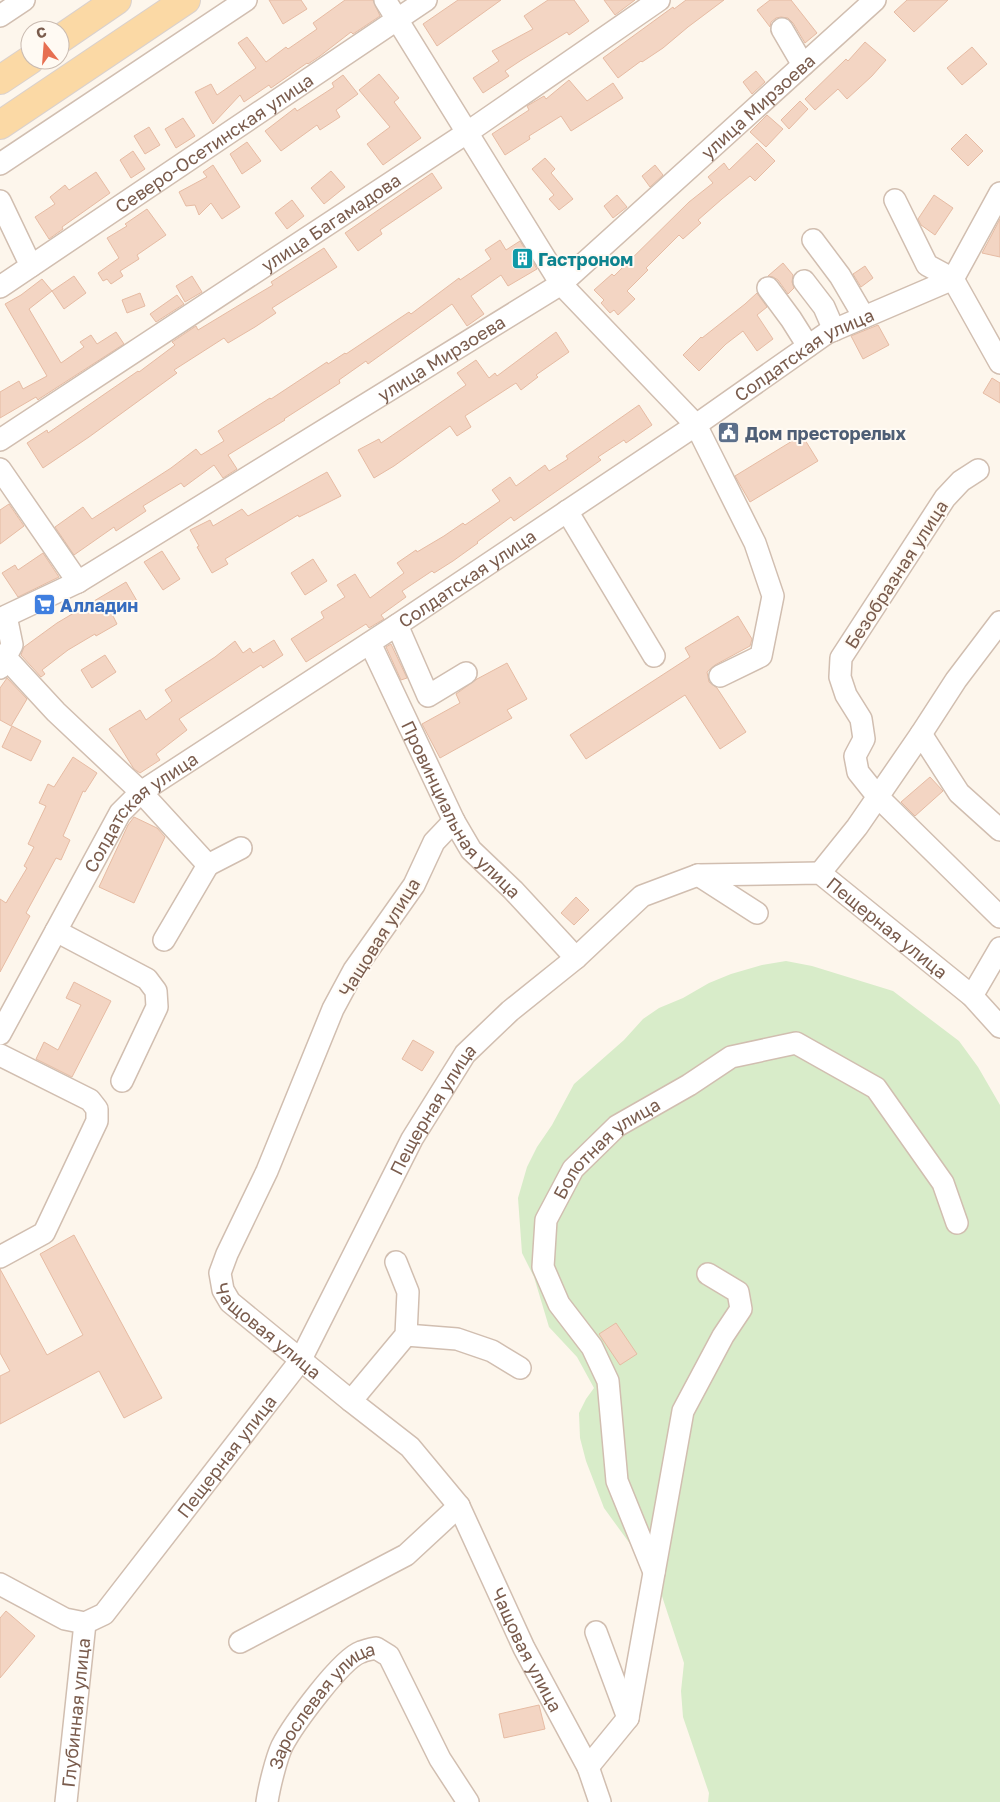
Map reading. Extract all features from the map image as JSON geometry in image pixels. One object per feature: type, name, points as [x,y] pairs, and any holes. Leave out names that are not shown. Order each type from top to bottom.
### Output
[{"type":"main road","points":[[70,32],[117,0]]},
{"type":"main road","points":[[0,125],[186,0]]},
{"type":"main road","points":[[0,80],[20,67]]},
{"type":"street","points":[[0,16],[24,0]]},
{"type":"street","points":[[0,164],[246,0]]},
{"type":"street","points":[[386,0],[397,21],[468,132],[560,284],[696,425],[755,543],[773,596],[761,656],[720,676]]},
{"type":"street","name":"Северо-Осетинская улица","points":[[0,287],[426,0]]},
{"type":"street","name":"улица Багамадова","points":[[0,440],[468,132],[659,0]]},
{"type":"street","name":"улица Мирзоева","points":[[3,663],[12,645],[3,617],[78,582],[560,284],[875,0]]},
{"type":"street","points":[[782,29],[804,65]]},
{"type":"street","points":[[953,279],[1000,193]]},
{"type":"street","points":[[0,200],[31,266]]},
{"type":"street","points":[[895,200],[927,266],[953,279],[1000,363]]},
{"type":"street","points":[[813,240],[840,276],[864,317]]},
{"type":"street","name":"Солдатская улица","points":[[0,1034],[120,813],[141,792],[370,643],[696,425],[827,333],[953,279]]},
{"type":"street","points":[[804,281],[824,306],[834,330]]},
{"type":"street","points":[[768,288],[808,346]]},
{"type":"street","points":[[0,469],[78,582]]},
{"type":"street","name":"Безобразная улица","points":[[978,470],[961,481],[945,498],[841,658],[840,677],[846,695],[861,718],[864,739],[855,756],[858,772],[878,797],[1000,917]]},
{"type":"street","points":[[567,511],[654,656]]},
{"type":"street","points":[[820,873],[858,827],[956,680],[1000,622]]},
{"type":"street","points":[[397,625],[428,696],[466,673]]},
{"type":"street","name":"Провинциальная улица","points":[[370,643],[454,820],[471,850],[513,890],[576,958]]},
{"type":"street","points":[[3,663],[141,792],[208,865]]},
{"type":"street","points":[[921,734],[959,793],[1000,830]]},
{"type":"street","name":"Чащовая улица","points":[[454,820],[434,842],[414,885],[354,970],[334,1009],[267,1171],[227,1254],[220,1273],[223,1290],[230,1302],[351,1402],[410,1446],[459,1506],[524,1648],[588,1768],[600,1802]]},
{"type":"street","points":[[164,940],[208,865],[241,848]]},
{"type":"street","name":"Пещерная улица","points":[[85,1623],[104,1614],[300,1361],[412,1138],[464,1054],[510,1011],[576,958],[642,896],[698,875],[820,873],[972,996],[1000,1027]]},
{"type":"street","points":[[698,875],[757,913]]},
{"type":"street","points":[[56,931],[146,979],[156,991],[157,1007],[122,1081]]},
{"type":"street","points":[[972,996],[1000,948]]},
{"type":"street","name":"Болотная улица","points":[[654,1572],[617,1481],[608,1380],[592,1346],[559,1304],[543,1267],[546,1220],[573,1169],[616,1126],[689,1085],[731,1056],[796,1043],[876,1088],[943,1183],[957,1224]]},
{"type":"street","points":[[0,1055],[90,1100],[97,1109],[98,1121],[44,1233],[0,1257]]},
{"type":"street","points":[[351,1402],[406,1335],[408,1292],[396,1262]]},
{"type":"street","points":[[588,1768],[628,1718],[683,1411],[722,1336],[741,1309],[738,1292],[708,1274]]},
{"type":"street","points":[[406,1335],[457,1339],[492,1351],[520,1368]]},
{"type":"street","points":[[240,1642],[406,1555],[459,1506]]},
{"type":"street","points":[[0,1584],[65,1619],[85,1623]]},
{"type":"street","name":"Глубинная улица","points":[[66,1802],[85,1623]]},
{"type":"street","points":[[596,1632],[628,1718]]},
{"type":"street","name":"Зарослевая улица","points":[[268,1802],[268,1793],[282,1746],[314,1699],[346,1662],[360,1652],[376,1648],[389,1656],[440,1759],[468,1802]]},
{"type":"green space","points":[[786,961],[812,966],[893,991],[959,1041],[978,1067],[1000,1105],[1000,1802],[708,1802],[709,1793],[683,1717],[681,1691],[684,1663],[657,1581],[604,1508],[586,1461],[580,1438],[579,1413],[594,1388],[577,1357],[549,1327],[534,1277],[522,1253],[518,1198],[527,1167],[574,1084],[624,1040],[643,1019],[659,1008],[731,974],[762,965]]},
{"type":"building","points":[[269,0],[301,0],[307,9],[283,24]]},
{"type":"building","points":[[345,0],[373,0],[380,16],[353,34],[351,32],[320,56],[271,88],[269,85],[244,102],[240,95],[213,124],[195,92],[211,84],[217,95],[256,68],[238,43],[247,37],[266,62],[286,47],[288,49],[317,29],[313,23]]},
{"type":"building","points":[[458,0],[501,0],[437,46],[423,24]]},
{"type":"building","points":[[548,0],[574,0],[589,21],[569,35],[567,32],[505,71],[509,76],[483,93],[473,78],[499,61],[492,51],[533,29],[524,16]]},
{"type":"building","points":[[604,0],[635,0],[615,15]]},
{"type":"building","points":[[686,0],[724,0],[663,48],[618,78],[603,58],[673,7],[674,9]]},
{"type":"building","points":[[770,0],[791,0],[817,33],[805,43],[788,18],[776,18],[771,22],[770,27],[757,10]]},
{"type":"building","points":[[907,0],[948,0],[914,32],[894,12]]},
{"type":"building","points":[[865,42],[886,60],[847,99],[838,89],[815,110],[805,99],[846,59],[848,61]]},
{"type":"building","points":[[972,47],[987,64],[962,85],[947,68]]},
{"type":"building","points":[[756,71],[765,82],[752,94],[743,82]]},
{"type":"building","points":[[379,74],[399,98],[394,102],[421,138],[383,165],[367,144],[390,127],[359,90]]},
{"type":"building","points":[[343,75],[358,94],[336,110],[340,117],[320,130],[317,125],[281,151],[265,131],[295,108],[297,111],[334,87],[332,83]]},
{"type":"building","points":[[569,80],[587,101],[613,83],[623,98],[571,131],[561,116],[529,136],[530,139],[505,155],[492,134],[529,110],[527,106],[544,96],[546,99]]},
{"type":"building","points":[[800,101],[808,109],[789,129],[781,120]]},
{"type":"building","points":[[767,115],[783,129],[766,147],[750,132]]},
{"type":"building","points":[[183,118],[195,136],[176,148],[165,129]]},
{"type":"building","points":[[149,127],[160,145],[145,154],[134,136]]},
{"type":"building","points":[[966,134],[983,151],[968,166],[951,149]]},
{"type":"building","points":[[247,142],[261,161],[242,174],[230,154]]},
{"type":"building","points":[[757,143],[775,161],[755,181],[750,176],[722,199],[698,220],[701,223],[683,239],[679,235],[646,268],[648,270],[627,291],[635,299],[618,315],[614,310],[610,313],[601,303],[604,300],[594,290],[612,274],[614,276],[689,202],[713,183],[708,177],[724,163],[729,170]]},
{"type":"building","points":[[133,151],[145,169],[131,178],[120,160]]},
{"type":"building","points":[[545,158],[555,169],[551,173],[573,199],[559,210],[549,199],[554,195],[532,169]]},
{"type":"building","points":[[213,165],[240,207],[222,219],[211,203],[199,215],[195,205],[186,206],[179,192],[207,177],[203,172]]},
{"type":"building","points":[[655,165],[663,175],[650,187],[642,176]]},
{"type":"building","points":[[331,171],[345,187],[324,204],[311,188]]},
{"type":"building","points":[[96,172],[110,193],[62,227],[63,229],[49,239],[35,217],[55,204],[50,197],[65,185],[69,190]]},
{"type":"building","points":[[432,173],[442,188],[380,230],[382,234],[358,251],[345,233]]},
{"type":"building","points":[[617,195],[627,207],[613,218],[604,206]]},
{"type":"building","points":[[934,195],[953,208],[935,235],[921,225],[918,219]]},
{"type":"building","points":[[292,200],[304,216],[287,229],[275,213]]},
{"type":"building","points":[[147,209],[166,235],[137,255],[139,259],[120,271],[123,276],[111,284],[107,279],[103,281],[98,273],[119,258],[107,238],[127,226],[125,224]]},
{"type":"building","points":[[1000,219],[1000,257],[982,253],[989,240]]},
{"type":"building","points":[[500,240],[506,250],[520,241],[537,269],[508,286],[501,275],[471,296],[484,314],[467,326],[452,304],[368,364],[366,361],[339,380],[340,383],[228,455],[237,469],[223,478],[214,465],[184,487],[181,483],[143,506],[146,511],[116,531],[114,527],[74,555],[55,527],[83,507],[92,519],[171,468],[196,449],[201,455],[224,441],[218,431],[327,362],[328,364],[346,354],[409,312],[411,314],[459,278],[460,280],[491,259],[485,250]]},
{"type":"building","points":[[324,248],[337,267],[272,308],[276,313],[255,327],[228,343],[224,338],[174,370],[177,373],[43,468],[27,443],[47,430],[48,433],[139,372],[175,345],[172,342],[196,326],[198,330],[273,285],[271,282]]},
{"type":"building","points":[[783,263],[793,275],[792,282],[794,288],[788,294],[778,280],[768,276]]},
{"type":"building","points":[[865,266],[873,278],[861,287],[853,274]]},
{"type":"building","points":[[74,276],[86,293],[64,309],[52,291]]},
{"type":"building","points":[[192,276],[202,292],[185,302],[176,286]]},
{"type":"building","points":[[42,279],[52,291],[29,309],[61,363],[84,347],[80,342],[91,335],[97,344],[116,332],[124,344],[38,400],[36,397],[0,418],[0,392],[19,381],[23,389],[47,376],[5,304],[21,295]]},
{"type":"building","points":[[140,293],[145,306],[127,313],[122,300]]},
{"type":"building","points":[[757,293],[767,307],[757,315],[773,339],[757,351],[743,331],[726,344],[699,371],[683,355],[701,337]]},
{"type":"building","points":[[177,295],[184,304],[156,322],[150,314]]},
{"type":"building","points":[[878,325],[889,345],[863,359],[851,336]]},
{"type":"building","points":[[556,332],[569,352],[536,375],[538,377],[521,390],[516,383],[465,416],[471,427],[457,436],[450,426],[374,478],[358,450],[379,439],[381,443],[466,385],[457,373],[476,360],[489,378],[495,373],[497,376]]},
{"type":"building","points":[[992,378],[1000,383],[1000,403],[983,393]]},
{"type":"building","points":[[639,405],[652,425],[626,443],[624,440],[598,457],[601,460],[514,521],[511,517],[453,561],[434,573],[432,571],[402,591],[406,597],[381,615],[384,619],[369,628],[366,624],[306,662],[291,639],[324,618],[321,612],[345,597],[337,585],[355,574],[370,598],[404,573],[397,563],[463,523],[465,525],[500,501],[492,490],[510,477],[516,486],[545,465],[549,471],[568,459],[566,456]]},
{"type":"building","points":[[802,435],[818,461],[750,502],[735,476]]},
{"type":"building","points":[[327,472],[341,496],[299,517],[298,515],[225,559],[228,564],[212,573],[197,547],[199,546],[190,530],[210,520],[213,526],[242,509],[248,516]]},
{"type":"building","points":[[9,504],[24,526],[0,544],[0,510]]},
{"type":"building","points":[[162,551],[180,579],[163,590],[144,562]]},
{"type":"building","points":[[43,553],[59,577],[18,597],[2,573],[15,565],[18,570]]},
{"type":"building","points":[[313,559],[327,581],[305,595],[291,573]]},
{"type":"building","points":[[126,582],[137,601],[113,616],[117,624],[68,650],[42,670],[45,674],[41,677],[21,655],[24,647],[57,623]]},
{"type":"building","points":[[738,616],[752,639],[750,646],[715,665],[707,672],[709,682],[717,688],[746,732],[720,749],[685,695],[586,759],[570,735],[690,657],[685,648]]},
{"type":"building","points":[[274,640],[283,655],[263,668],[261,665],[179,719],[187,730],[156,754],[160,760],[140,773],[134,769],[109,729],[140,710],[146,720],[172,701],[165,690],[215,657],[235,641],[243,653],[250,648],[253,653]]},
{"type":"building","points":[[391,644],[407,678],[401,680],[386,647]]},
{"type":"building","points":[[105,655],[116,672],[92,688],[81,670]]},
{"type":"building","points":[[507,663],[527,699],[507,710],[512,718],[440,758],[422,724],[460,703],[456,694],[477,679]]},
{"type":"building","points":[[7,678],[27,699],[11,726],[0,720],[0,688]]},
{"type":"building","points":[[12,726],[41,741],[31,761],[2,747]]},
{"type":"building","points":[[73,757],[97,773],[85,792],[83,791],[63,836],[70,840],[61,860],[56,858],[26,913],[30,916],[0,972],[0,899],[6,903],[27,868],[24,866],[34,847],[28,844],[46,806],[39,803],[48,784],[54,787]]},
{"type":"building","points":[[930,777],[943,791],[915,816],[901,802]]},
{"type":"building","points":[[134,817],[157,828],[165,837],[134,903],[99,887],[128,825]]},
{"type":"building","points":[[576,897],[589,910],[574,925],[561,913]]},
{"type":"building","points":[[74,982],[111,1001],[72,1077],[36,1059],[44,1042],[58,1050],[81,1005],[66,998]]},
{"type":"building","points":[[413,1040],[434,1052],[422,1071],[402,1059]]},
{"type":"building","points":[[74,1235],[162,1398],[124,1418],[99,1371],[0,1424],[0,1376],[10,1371],[0,1353],[0,1269],[47,1355],[83,1335],[40,1254]]},
{"type":"building","points":[[616,1323],[637,1354],[620,1365],[599,1334]]},
{"type":"building","points":[[6,1611],[35,1636],[0,1678],[0,1618]]},
{"type":"building","points":[[539,1705],[545,1729],[504,1738],[499,1714]]},
{"type":"place","name":"Гастроном","points":[[522,259]]},
{"type":"place","name":"Дом престорелых","points":[[729,433]]},
{"type":"place","name":"Алладин","points":[[44,605]]}]
